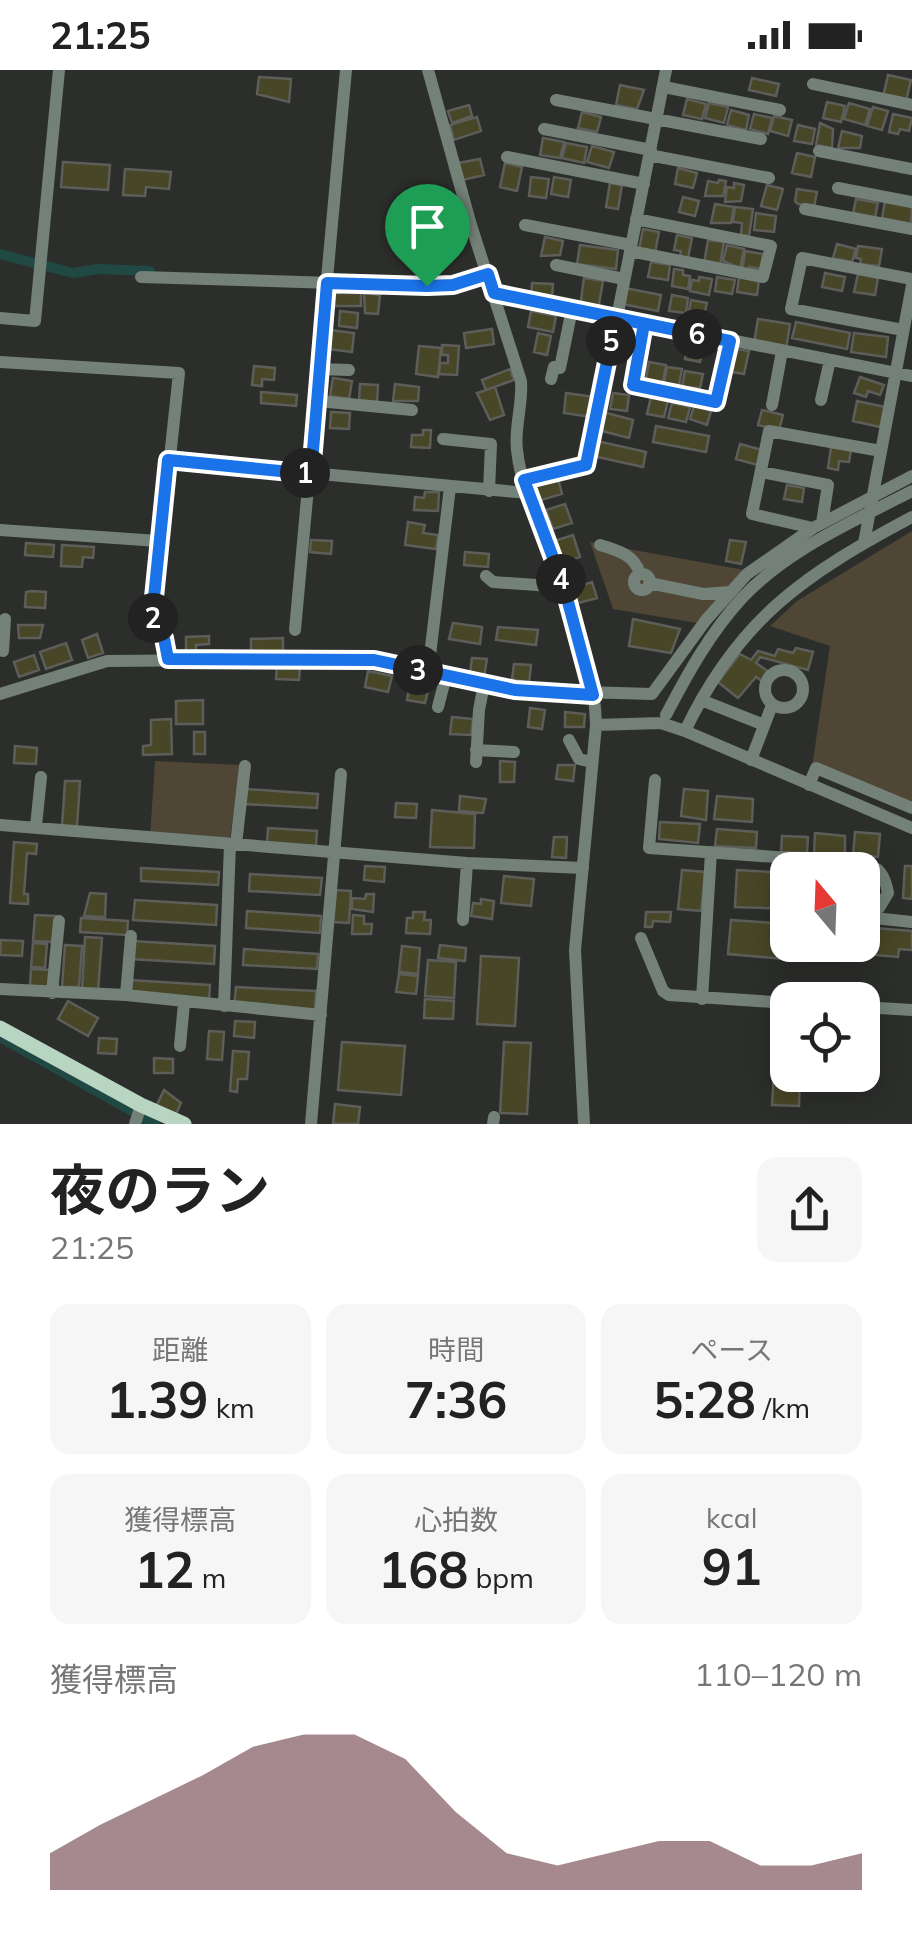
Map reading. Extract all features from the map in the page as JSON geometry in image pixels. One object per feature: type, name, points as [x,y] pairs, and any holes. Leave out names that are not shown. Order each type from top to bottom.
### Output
[{"type":"main road","points":[[0,1028],[138,1114],[184,1124]]},
{"type":"street","points":[[0,318],[36,322],[59,70]]},
{"type":"street","points":[[295,630],[346,70]]},
{"type":"street","points":[[428,70],[522,381],[516,448],[526,487],[564,587],[593,695],[596,724],[575,950],[584,1124]]},
{"type":"street","points":[[168,460],[456,484],[488,491],[526,487],[586,465],[666,70]]},
{"type":"street","points":[[814,84],[912,105]]},
{"type":"street","points":[[664,87],[780,110]]},
{"type":"street","points":[[556,100],[761,139]]},
{"type":"street","points":[[544,130],[768,178]]},
{"type":"street","points":[[819,151],[912,168]]},
{"type":"street","points":[[508,156],[644,184]]},
{"type":"street","points":[[838,188],[912,202]]},
{"type":"street","points":[[805,209],[912,229]]},
{"type":"street","points":[[526,225],[763,277],[767,270],[771,246],[636,219]]},
{"type":"street","points":[[864,543],[912,282],[802,258],[791,309],[903,330]]},
{"type":"street","points":[[556,264],[624,279]]},
{"type":"street","points":[[141,277],[427,286],[453,285],[488,274]]},
{"type":"street","points":[[494,293],[912,376]]},
{"type":"street","points":[[551,380],[554,367],[560,368],[572,309]]},
{"type":"street","points":[[644,324],[633,385],[699,399],[716,402],[730,341]]},
{"type":"street","points":[[772,406],[782,351]]},
{"type":"street","points":[[822,400],[830,360]]},
{"type":"street","points":[[0,362],[179,373],[152,617],[164,638],[168,659]]},
{"type":"street","points":[[320,368],[349,370]]},
{"type":"street","points":[[318,401],[412,410]]},
{"type":"street","points":[[818,525],[752,514],[768,431],[881,451]]},
{"type":"street","points":[[442,439],[490,444],[488,491]]},
{"type":"street","points":[[761,472],[828,485],[818,525]]},
{"type":"street","points":[[0,694],[107,661],[348,658],[515,690],[593,695],[657,693],[714,610],[746,574],[818,525],[912,476]]},
{"type":"street","points":[[428,672],[456,484]]},
{"type":"street","points":[[666,714],[693,664],[744,596],[808,547],[912,490]]},
{"type":"street","points":[[686,731],[723,663],[749,629],[776,603],[808,577],[912,517]]},
{"type":"street","points":[[0,530],[158,540]]},
{"type":"street","points":[[600,545],[624,552],[644,578],[703,594],[730,592]]},
{"type":"street","points":[[486,576],[493,582],[564,587]]},
{"type":"street","points":[[703,594],[714,610]]},
{"type":"street","points":[[2,651],[2,619],[20,620]]},
{"type":"street","points":[[438,707],[446,676]]},
{"type":"street","points":[[484,684],[476,756],[514,752]]},
{"type":"street","points":[[701,700],[764,725]]},
{"type":"street","points":[[750,760],[772,705]]},
{"type":"street","points":[[596,724],[661,723],[686,731],[912,828]]},
{"type":"street","points":[[569,740],[579,759],[592,762]]},
{"type":"street","points":[[224,1006],[233,844],[245,766]]},
{"type":"street","points":[[809,785],[816,768],[912,808]]},
{"type":"street","points":[[312,1124],[340,774]]},
{"type":"street","points":[[36,826],[41,778]]},
{"type":"street","points":[[654,780],[649,848],[770,858]]},
{"type":"street","points":[[0,825],[467,864],[583,868]]},
{"type":"street","points":[[702,999],[711,852]]},
{"type":"street","points":[[463,920],[467,864]]},
{"type":"street","points":[[880,871],[896,920]]},
{"type":"street","points":[[880,906],[888,893]]},
{"type":"street","points":[[880,918],[912,922]]},
{"type":"street","points":[[52,992],[60,921]]},
{"type":"street","points":[[126,996],[130,936]]},
{"type":"street","points":[[641,938],[669,995],[770,1003]]},
{"type":"street","points":[[0,988],[321,1014]]},
{"type":"street","points":[[180,1046],[184,1003]]},
{"type":"street","points":[[880,1008],[912,1010]]},
{"type":"shaded area","points":[[912,531],[912,804],[812,767],[830,646],[770,626],[797,601]]},
{"type":"shaded area","points":[[590,542],[744,570],[697,623],[613,609]]},
{"type":"shaded area","points":[[155,761],[240,765],[230,838],[150,837]]},
{"type":"building","points":[[888,75],[911,80],[906,101],[883,97]]},
{"type":"building","points":[[259,77],[291,79],[289,102],[257,94]]},
{"type":"building","points":[[752,78],[779,84],[776,96],[749,90]]},
{"type":"building","points":[[620,85],[644,90],[637,109],[616,105]]},
{"type":"building","points":[[687,99],[706,104],[702,119],[683,115]]},
{"type":"building","points":[[827,102],[845,106],[841,122],[823,118]]},
{"type":"building","points":[[709,103],[728,107],[724,123],[705,118]]},
{"type":"building","points":[[849,103],[870,109],[865,125],[844,119]]},
{"type":"building","points":[[469,105],[472,116],[452,123],[448,111]]},
{"type":"building","points":[[873,107],[888,111],[882,130],[867,126]]},
{"type":"building","points":[[731,110],[749,115],[746,130],[727,125]]},
{"type":"building","points":[[582,112],[601,117],[597,132],[578,128]]},
{"type":"building","points":[[754,114],[772,118],[768,134],[750,129]]},
{"type":"building","points":[[893,114],[912,118],[909,131],[889,132]]},
{"type":"building","points":[[774,116],[792,120],[788,136],[770,131]]},
{"type":"building","points":[[477,117],[481,131],[454,140],[450,125]]},
{"type":"building","points":[[820,123],[833,129],[832,148],[816,145]]},
{"type":"building","points":[[798,125],[815,129],[812,144],[794,141]]},
{"type":"building","points":[[842,131],[862,136],[860,148],[838,148]]},
{"type":"building","points":[[543,138],[564,142],[560,158],[540,155]]},
{"type":"building","points":[[566,143],[587,147],[584,163],[562,158]]},
{"type":"building","points":[[592,146],[614,152],[609,168],[587,162]]},
{"type":"building","points":[[797,153],[815,157],[811,177],[792,173]]},
{"type":"building","points":[[480,159],[484,175],[462,180],[458,163]]},
{"type":"building","points":[[63,162],[110,165],[108,190],[61,187]]},
{"type":"building","points":[[505,163],[522,167],[517,191],[500,187]]},
{"type":"building","points":[[678,168],[697,173],[693,188],[675,184]]},
{"type":"building","points":[[125,169],[171,172],[169,189],[146,187],[145,196],[123,195]]},
{"type":"building","points":[[531,177],[549,179],[546,198],[529,196]]},
{"type":"building","points":[[554,177],[571,180],[568,197],[551,194]]},
{"type":"building","points":[[708,181],[726,181],[723,196],[705,196]]},
{"type":"building","points":[[610,183],[622,185],[618,209],[606,207]]},
{"type":"building","points":[[734,183],[744,185],[741,201],[725,202],[727,187],[734,188]]},
{"type":"building","points":[[767,185],[783,189],[777,210],[761,206]]},
{"type":"building","points":[[797,189],[817,192],[814,207],[795,201]]},
{"type":"building","points":[[683,197],[699,201],[695,216],[679,212]]},
{"type":"building","points":[[856,199],[878,203],[875,218],[853,214]]},
{"type":"building","points":[[885,201],[912,207],[911,224],[882,218]]},
{"type":"building","points":[[715,204],[734,207],[731,223],[711,223]]},
{"type":"building","points":[[735,207],[753,209],[749,236],[741,235],[742,223],[733,222]]},
{"type":"building","points":[[756,213],[776,216],[774,232],[754,230]]},
{"type":"building","points":[[643,229],[659,232],[655,253],[639,250]]},
{"type":"building","points":[[677,235],[692,238],[688,258],[680,257],[681,251],[674,250]]},
{"type":"building","points":[[545,237],[563,241],[560,255],[541,256]]},
{"type":"building","points":[[708,240],[724,242],[720,265],[704,263]]},
{"type":"building","points":[[837,244],[856,249],[852,262],[833,258]]},
{"type":"building","points":[[580,245],[618,250],[616,269],[577,264]]},
{"type":"building","points":[[727,245],[744,249],[740,268],[723,261]]},
{"type":"building","points":[[858,246],[882,249],[879,266],[860,264],[861,259],[856,258]]},
{"type":"building","points":[[745,251],[763,254],[761,269],[749,267],[748,273],[742,272]]},
{"type":"building","points":[[651,262],[670,265],[668,280],[648,277]]},
{"type":"building","points":[[674,269],[690,276],[688,289],[672,286]]},
{"type":"building","points":[[825,273],[845,277],[842,291],[822,287]]},
{"type":"building","points":[[858,274],[878,278],[875,295],[854,292]]},
{"type":"building","points":[[699,277],[712,279],[709,295],[690,291],[692,280],[699,281]]},
{"type":"building","points":[[717,277],[735,280],[732,294],[715,291]]},
{"type":"building","points":[[739,277],[759,280],[757,295],[737,292]]},
{"type":"building","points":[[584,278],[603,281],[598,310],[580,307]]},
{"type":"building","points":[[532,283],[553,284],[552,298],[531,296]]},
{"type":"building","points":[[625,288],[661,295],[658,311],[622,304]]},
{"type":"building","points":[[333,293],[361,293],[361,306],[333,306]]},
{"type":"building","points":[[364,293],[380,295],[378,314],[365,313]]},
{"type":"building","points":[[672,295],[688,298],[686,313],[669,311]]},
{"type":"building","points":[[691,300],[707,303],[703,320],[688,317]]},
{"type":"building","points":[[340,311],[358,313],[357,328],[339,326]]},
{"type":"building","points":[[531,311],[556,316],[553,332],[528,327]]},
{"type":"building","points":[[758,319],[790,324],[786,349],[754,343]]},
{"type":"building","points":[[796,322],[850,333],[847,349],[792,338]]},
{"type":"building","points":[[492,329],[494,344],[466,348],[464,333]]},
{"type":"building","points":[[330,330],[354,333],[352,352],[328,349]]},
{"type":"building","points":[[538,333],[551,336],[547,355],[534,352]]},
{"type":"building","points":[[854,333],[888,337],[886,357],[851,352]]},
{"type":"building","points":[[688,343],[704,346],[700,362],[685,359]]},
{"type":"building","points":[[442,345],[459,346],[457,375],[439,374],[440,363],[448,363],[448,355],[442,355]]},
{"type":"building","points":[[419,346],[441,348],[438,377],[416,374]]},
{"type":"building","points":[[730,348],[749,351],[744,374],[725,371]]},
{"type":"building","points":[[649,362],[666,365],[662,387],[646,379]]},
{"type":"building","points":[[254,366],[275,368],[274,380],[262,379],[262,386],[252,385]]},
{"type":"building","points":[[667,367],[682,369],[679,385],[664,383]]},
{"type":"building","points":[[510,369],[514,380],[486,390],[482,380]]},
{"type":"building","points":[[685,371],[703,374],[700,388],[682,387]]},
{"type":"building","points":[[860,377],[884,385],[880,395],[868,391],[866,397],[854,393]]},
{"type":"building","points":[[333,378],[352,381],[349,399],[330,396]]},
{"type":"building","points":[[360,384],[378,385],[377,403],[359,402]]},
{"type":"building","points":[[395,384],[419,387],[418,401],[393,401]]},
{"type":"building","points":[[495,387],[504,415],[490,420],[477,393]]},
{"type":"building","points":[[261,392],[297,395],[296,406],[261,403]]},
{"type":"building","points":[[566,393],[595,397],[592,417],[564,413]]},
{"type":"building","points":[[613,393],[629,395],[627,411],[610,409]]},
{"type":"building","points":[[651,397],[668,401],[664,417],[647,414]]},
{"type":"building","points":[[857,401],[885,407],[880,427],[853,421]]},
{"type":"building","points":[[672,403],[690,407],[686,422],[668,418]]},
{"type":"building","points":[[694,406],[711,411],[707,425],[690,419]]},
{"type":"building","points":[[762,410],[783,415],[779,430],[758,425]]},
{"type":"building","points":[[331,412],[350,413],[349,429],[330,428]]},
{"type":"building","points":[[603,412],[633,420],[629,438],[598,430]]},
{"type":"building","points":[[656,426],[709,436],[706,452],[653,442]]},
{"type":"building","points":[[423,430],[431,430],[430,448],[411,447],[412,435],[423,435]]},
{"type":"building","points":[[597,441],[646,452],[643,467],[593,456]]},
{"type":"building","points":[[740,444],[762,450],[758,465],[736,459]]},
{"type":"building","points":[[831,447],[851,450],[849,462],[839,461],[838,470],[828,468]]},
{"type":"building","points":[[557,475],[562,494],[534,502],[529,483]]},
{"type":"building","points":[[787,485],[804,488],[802,502],[784,499]]},
{"type":"building","points":[[425,492],[439,492],[438,511],[414,510],[415,497],[424,498]]},
{"type":"building","points":[[565,504],[572,523],[553,529],[546,510]]},
{"type":"building","points":[[408,522],[425,525],[423,533],[438,535],[436,549],[405,545]]},
{"type":"building","points":[[573,535],[580,557],[561,563],[554,541]]},
{"type":"building","points":[[311,540],[332,541],[331,554],[310,552]]},
{"type":"building","points":[[730,540],[746,542],[741,564],[726,561]]},
{"type":"building","points":[[26,543],[54,545],[53,557],[25,555]]},
{"type":"building","points":[[62,545],[94,547],[93,558],[83,557],[82,567],[61,566]]},
{"type":"building","points":[[465,552],[489,554],[488,567],[464,565]]},
{"type":"building","points":[[592,582],[597,598],[578,603],[573,588]]},
{"type":"building","points":[[26,592],[46,592],[45,608],[25,607]]},
{"type":"building","points":[[633,619],[680,629],[671,653],[629,646]]},
{"type":"building","points":[[453,623],[482,627],[480,644],[449,639]]},
{"type":"building","points":[[18,625],[43,625],[40,638],[19,638]]},
{"type":"building","points":[[498,627],[538,630],[536,645],[496,640]]},
{"type":"building","points":[[97,634],[103,653],[88,658],[82,640]]},
{"type":"building","points":[[209,636],[209,644],[196,645],[196,652],[186,653],[186,637]]},
{"type":"building","points":[[283,638],[283,652],[251,653],[251,639]]},
{"type":"building","points":[[66,643],[72,660],[46,669],[40,652]]},
{"type":"building","points":[[796,648],[813,652],[808,670],[760,657],[756,663],[769,672],[762,681],[756,677],[738,698],[718,682],[740,654],[751,660],[758,651],[775,656],[778,649],[793,653]]},
{"type":"building","points":[[34,655],[39,670],[19,677],[14,662]]},
{"type":"building","points":[[472,658],[487,659],[484,677],[470,674]]},
{"type":"building","points":[[514,664],[531,665],[529,683],[512,679]]},
{"type":"building","points":[[277,666],[300,667],[299,680],[276,679]]},
{"type":"building","points":[[368,671],[392,676],[388,692],[365,687]]},
{"type":"building","points":[[410,682],[429,687],[425,703],[407,700]]},
{"type":"building","points":[[203,700],[203,724],[176,724],[176,701]]},
{"type":"building","points":[[530,708],[545,710],[542,729],[528,727]]},
{"type":"building","points":[[565,712],[585,714],[584,727],[565,727]]},
{"type":"building","points":[[452,717],[473,719],[471,735],[450,734]]},
{"type":"building","points":[[171,719],[172,754],[143,755],[143,746],[151,745],[151,720]]},
{"type":"building","points":[[194,732],[205,732],[205,754],[194,754]]},
{"type":"building","points":[[15,746],[37,748],[36,764],[14,763]]},
{"type":"building","points":[[500,761],[515,762],[514,782],[500,782]]},
{"type":"building","points":[[558,765],[575,765],[573,781],[556,779]]},
{"type":"building","points":[[65,781],[80,781],[77,827],[62,826]]},
{"type":"building","points":[[245,789],[318,794],[317,808],[244,804]]},
{"type":"building","points":[[684,789],[708,791],[706,820],[681,816]]},
{"type":"building","points":[[460,796],[486,799],[483,813],[459,811]]},
{"type":"building","points":[[717,796],[753,799],[752,822],[714,819]]},
{"type":"building","points":[[396,803],[417,804],[416,818],[395,817]]},
{"type":"building","points":[[432,810],[475,814],[474,848],[430,847]]},
{"type":"building","points":[[660,822],[700,824],[698,843],[659,839]]},
{"type":"building","points":[[268,828],[317,831],[316,846],[267,843]]},
{"type":"building","points":[[717,829],[757,832],[756,848],[715,846]]},
{"type":"building","points":[[855,832],[880,834],[878,852],[853,852]]},
{"type":"building","points":[[815,833],[845,836],[845,852],[814,852]]},
{"type":"building","points":[[782,836],[808,837],[807,852],[781,852]]},
{"type":"building","points":[[554,837],[567,837],[566,858],[552,857]]},
{"type":"building","points":[[14,842],[37,844],[36,854],[27,853],[24,894],[28,894],[28,904],[10,903]]},
{"type":"building","points":[[365,866],[385,867],[384,882],[364,880]]},
{"type":"building","points":[[905,866],[912,866],[912,899],[903,898]]},
{"type":"building","points":[[141,868],[219,872],[218,885],[141,881]]},
{"type":"building","points":[[682,870],[705,872],[701,911],[678,909]]},
{"type":"building","points":[[737,870],[770,872],[770,908],[735,907]]},
{"type":"building","points":[[250,874],[322,878],[320,895],[249,891]]},
{"type":"building","points":[[504,876],[534,879],[531,906],[501,903]]},
{"type":"building","points":[[336,890],[351,891],[349,923],[333,922]]},
{"type":"building","points":[[90,893],[106,894],[105,917],[84,916]]},
{"type":"building","points":[[366,894],[374,894],[373,912],[352,909],[352,898],[365,899]]},
{"type":"building","points":[[481,899],[494,901],[492,919],[471,916],[473,903],[481,904]]},
{"type":"building","points":[[135,900],[217,905],[216,925],[133,920]]},
{"type":"building","points":[[247,911],[321,916],[320,933],[246,928]]},
{"type":"building","points":[[413,912],[425,912],[424,920],[431,920],[430,934],[406,933],[407,918],[413,918]]},
{"type":"building","points":[[646,912],[671,912],[670,922],[653,921],[652,927],[645,927]]},
{"type":"building","points":[[35,915],[56,916],[54,942],[33,941]]},
{"type":"building","points":[[353,915],[364,916],[364,924],[372,924],[371,934],[352,934]]},
{"type":"building","points":[[81,918],[128,921],[127,935],[80,932]]},
{"type":"building","points":[[731,920],[770,923],[770,958],[728,954]]},
{"type":"building","points":[[880,928],[912,931],[912,950],[899,949],[898,957],[880,955]]},
{"type":"building","points":[[85,937],[102,938],[98,991],[82,990]]},
{"type":"building","points":[[1,940],[23,941],[22,956],[0,955]]},
{"type":"building","points":[[132,941],[215,946],[214,964],[131,959]]},
{"type":"building","points":[[33,943],[47,944],[45,968],[31,967]]},
{"type":"building","points":[[65,945],[82,946],[79,987],[62,987]]},
{"type":"building","points":[[440,945],[466,948],[465,961],[438,958]]},
{"type":"building","points":[[402,946],[420,948],[418,974],[399,972]]},
{"type":"building","points":[[244,949],[318,954],[317,969],[243,965]]},
{"type":"building","points":[[481,956],[519,958],[515,1026],[477,1024]]},
{"type":"building","points":[[428,960],[456,962],[454,998],[425,996]]},
{"type":"building","points":[[31,969],[50,970],[49,987],[30,986]]},
{"type":"building","points":[[399,974],[418,976],[416,994],[396,992]]},
{"type":"building","points":[[129,980],[210,985],[209,1000],[128,995]]},
{"type":"building","points":[[236,987],[316,991],[315,1010],[234,1006]]},
{"type":"building","points":[[425,999],[454,1001],[453,1019],[424,1018]]},
{"type":"building","points":[[68,1001],[98,1018],[88,1036],[58,1019]]},
{"type":"building","points":[[235,1021],[255,1022],[254,1038],[234,1036]]},
{"type":"building","points":[[209,1031],[224,1032],[222,1060],[207,1059]]},
{"type":"building","points":[[99,1038],[117,1039],[116,1054],[98,1053]]},
{"type":"building","points":[[342,1042],[405,1046],[401,1095],[338,1090]]},
{"type":"building","points":[[504,1042],[531,1043],[527,1114],[500,1113]]},
{"type":"building","points":[[233,1051],[249,1052],[247,1079],[238,1079],[237,1092],[230,1091]]},
{"type":"building","points":[[154,1058],[173,1059],[173,1073],[154,1073]]},
{"type":"building","points":[[164,1090],[181,1103],[175,1116],[156,1107]]},
{"type":"building","points":[[773,1092],[799,1092],[799,1106],[772,1105]]},
{"type":"building","points":[[335,1104],[360,1107],[358,1124],[333,1124]]},
{"type":"waterway","points":[[0,254],[73,273],[98,269],[150,271]]},
{"type":"waterway","points":[[0,1037],[155,1124]]},
{"type":"route","points":[[488,274],[494,293],[730,341],[716,402],[633,385],[644,324],[616,318],[586,465],[524,480],[564,587],[593,695],[515,690],[374,660],[168,659],[164,638],[152,617],[168,460],[311,474],[327,283],[427,286],[453,285],[488,274]]}]
